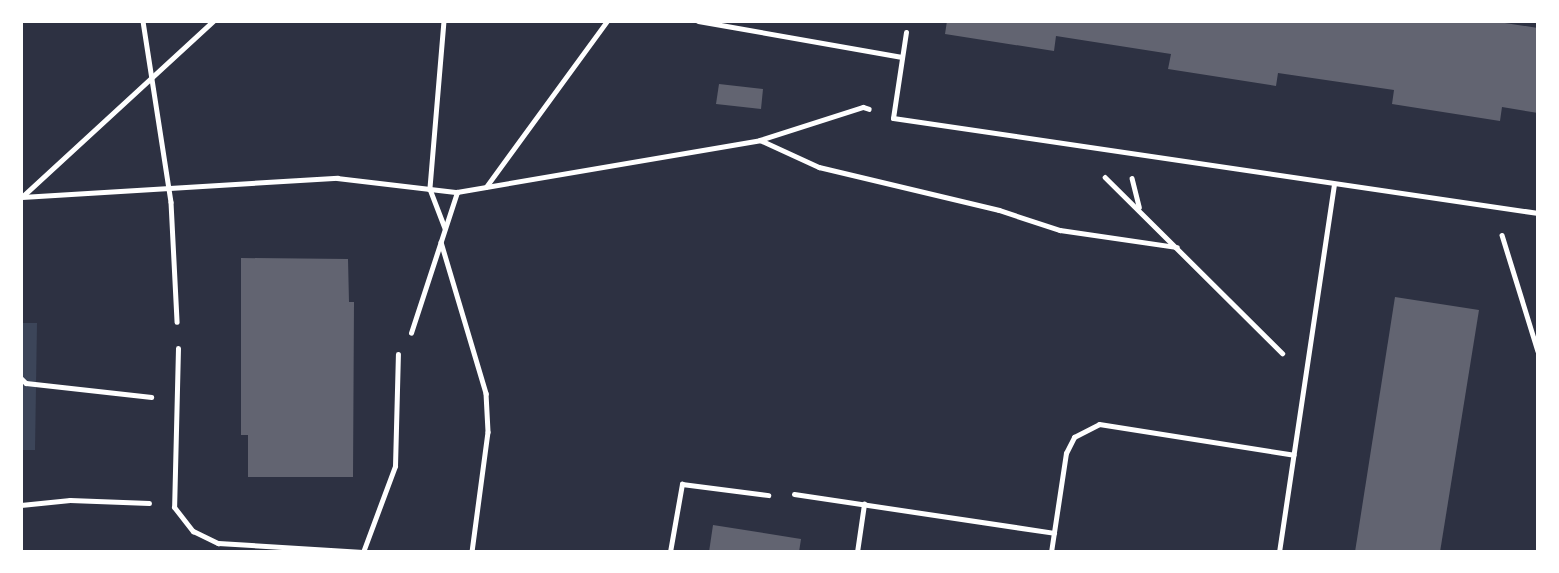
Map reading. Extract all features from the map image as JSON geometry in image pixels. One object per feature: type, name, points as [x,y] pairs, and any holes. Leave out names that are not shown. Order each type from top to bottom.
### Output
[{"type":"lane","points":[[698,21],[902,57]]},
{"type":"lane","points":[[906,32],[893,118],[1538,213]]},
{"type":"lane","points":[[1279,552],[1334,185]]},
{"type":"lane","points":[[178,348],[174,507],[192,531],[218,542],[363,552],[395,466],[398,354]]},
{"type":"lane","points":[[1051,552],[1066,453],[1074,437],[1099,424],[1294,455]]},
{"type":"lane","points":[[794,494],[1054,533]]},
{"type":"lane","points":[[857,552],[864,504]]},
{"type":"path","points":[[143,21],[154,76],[166,188],[171,202],[178,348]]},
{"type":"path","points":[[21,198],[213,21]]},
{"type":"path","points":[[444,21],[430,188],[445,228]]},
{"type":"path","points":[[486,188],[607,21]]},
{"type":"path","points":[[21,198],[337,178],[457,192],[760,141],[863,107],[893,118]]},
{"type":"path","points":[[760,141],[831,170],[999,210],[1059,230],[1177,247]]},
{"type":"path","points":[[1069,145],[1306,375]]},
{"type":"path","points":[[398,354],[416,324],[457,192]]},
{"type":"path","points":[[1494,207],[1538,351]]},
{"type":"path","points":[[441,242],[486,393],[488,432],[472,552]]},
{"type":"path","points":[[21,379],[24,385],[177,400]]},
{"type":"path","points":[[670,552],[682,484],[778,497],[794,494]]},
{"type":"path","points":[[21,505],[122,499],[174,507]]},
{"type":"shaded area","points":[[21,323],[37,323],[35,450],[21,450]]},
{"type":"building","points":[[947,21],[1492,21],[1538,28],[1538,113],[1502,107],[1500,121],[1392,104],[1394,90],[1278,73],[1276,86],[1168,69],[1171,54],[1056,36],[1054,51],[945,34]]},
{"type":"building","points":[[719,84],[763,89],[761,109],[716,104]]},
{"type":"building","points":[[241,258],[348,259],[349,302],[354,302],[353,477],[248,477],[248,435],[241,435]]},
{"type":"building","points":[[1395,297],[1479,310],[1440,552],[1355,552]]},
{"type":"building","points":[[713,525],[801,539],[799,552],[709,552]]}]
